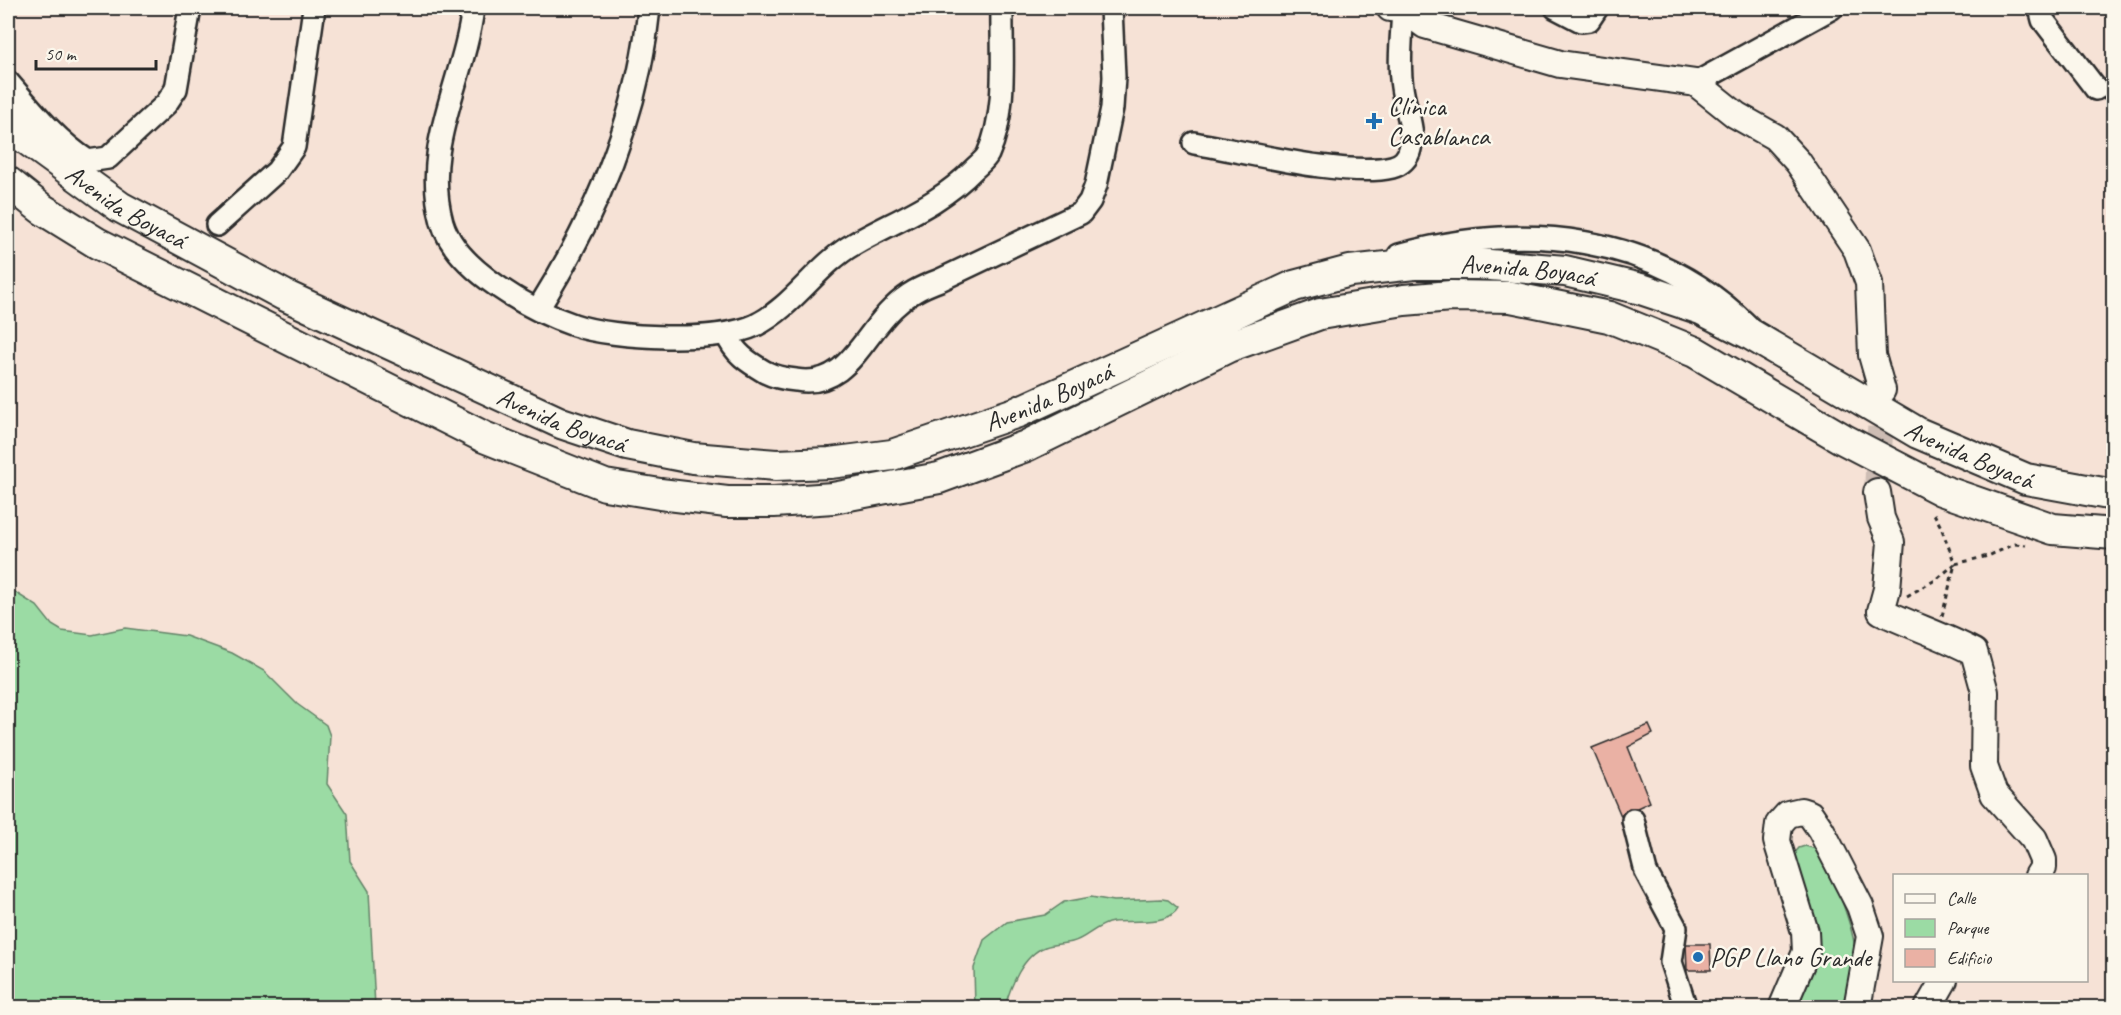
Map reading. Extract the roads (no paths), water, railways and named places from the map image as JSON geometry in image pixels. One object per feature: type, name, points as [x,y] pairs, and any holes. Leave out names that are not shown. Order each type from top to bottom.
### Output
[{"type":"highway","name":"Avenida Boyacá","points":[[8,119],[25,138],[120,207],[284,295],[561,423],[627,445],[693,458],[776,465],[830,463],[892,454],[1018,412],[1294,286],[1350,271],[1414,264],[1478,264],[1565,271],[1641,289],[1701,309],[1767,344],[1918,433],[2026,479],[2114,495]]},
{"type":"highway","name":"Avenida Boyacá","points":[[8,182],[42,209],[97,243],[484,437],[606,485],[727,502],[774,502],[833,498],[939,478],[1026,446],[1228,347],[1320,314],[1404,300],[1451,296],[1511,297],[1609,317],[1695,352],[1843,439],[1941,490],[2108,545]]},
{"type":"main road","points":[[1400,8],[1425,25],[1560,64],[1696,83],[1736,115],[1775,137],[1786,146],[1852,243],[1869,283],[1872,355],[1882,390]]},
{"type":"main road","points":[[1877,492],[1881,518],[1891,542],[1887,589],[1881,610],[1908,624],[1938,633],[1974,652],[1985,692],[1984,766],[1994,794],[2034,838],[2043,868],[2039,874]]},
{"type":"main road","points":[[1782,1008],[1806,952],[1800,913],[1777,841],[1779,824],[1788,814],[1801,811],[1810,814],[1821,830],[1860,906],[1870,936],[1857,1008]]},
{"type":"main road","points":[[1928,1008],[1943,982]]},
{"type":"street","points":[[8,82],[36,115],[80,155],[88,161],[108,158],[166,104],[176,90],[190,8]]},
{"type":"street","points":[[217,225],[277,171],[294,147],[314,8]]},
{"type":"street","points":[[473,8],[462,66],[438,139],[436,181],[442,223],[449,240],[475,269],[493,284],[573,325],[595,331],[696,337],[727,335],[754,326],[771,316],[850,246],[938,202],[987,156],[999,116],[1002,8]]},
{"type":"street","points":[[538,309],[576,242],[598,194],[632,105],[641,66],[649,8]]},
{"type":"street","points":[[727,335],[733,350],[775,377],[804,382],[823,381],[840,372],[890,310],[916,289],[940,280],[1081,213],[1090,201],[1096,185],[1112,108],[1114,77],[1111,8]]},
{"type":"street","points":[[1194,143],[1333,167],[1393,167],[1406,160],[1411,149],[1411,131],[1401,85],[1400,8]]},
{"type":"street","points":[[1556,8],[1581,21],[1589,20],[1598,8]]},
{"type":"street","points":[[1696,83],[1832,8]]},
{"type":"street","points":[[2040,8],[2043,20],[2096,89]]},
{"type":"street","points":[[1634,820],[1646,872],[1676,928],[1671,962],[1686,1008]]},
{"type":"tunnel","points":[[1877,492],[1882,393]]},
{"type":"place","name":"Clínica Casablanca","points":[[1374,121]]},
{"type":"place","name":"PGP Llano Grande","points":[[1698,957]]}]
